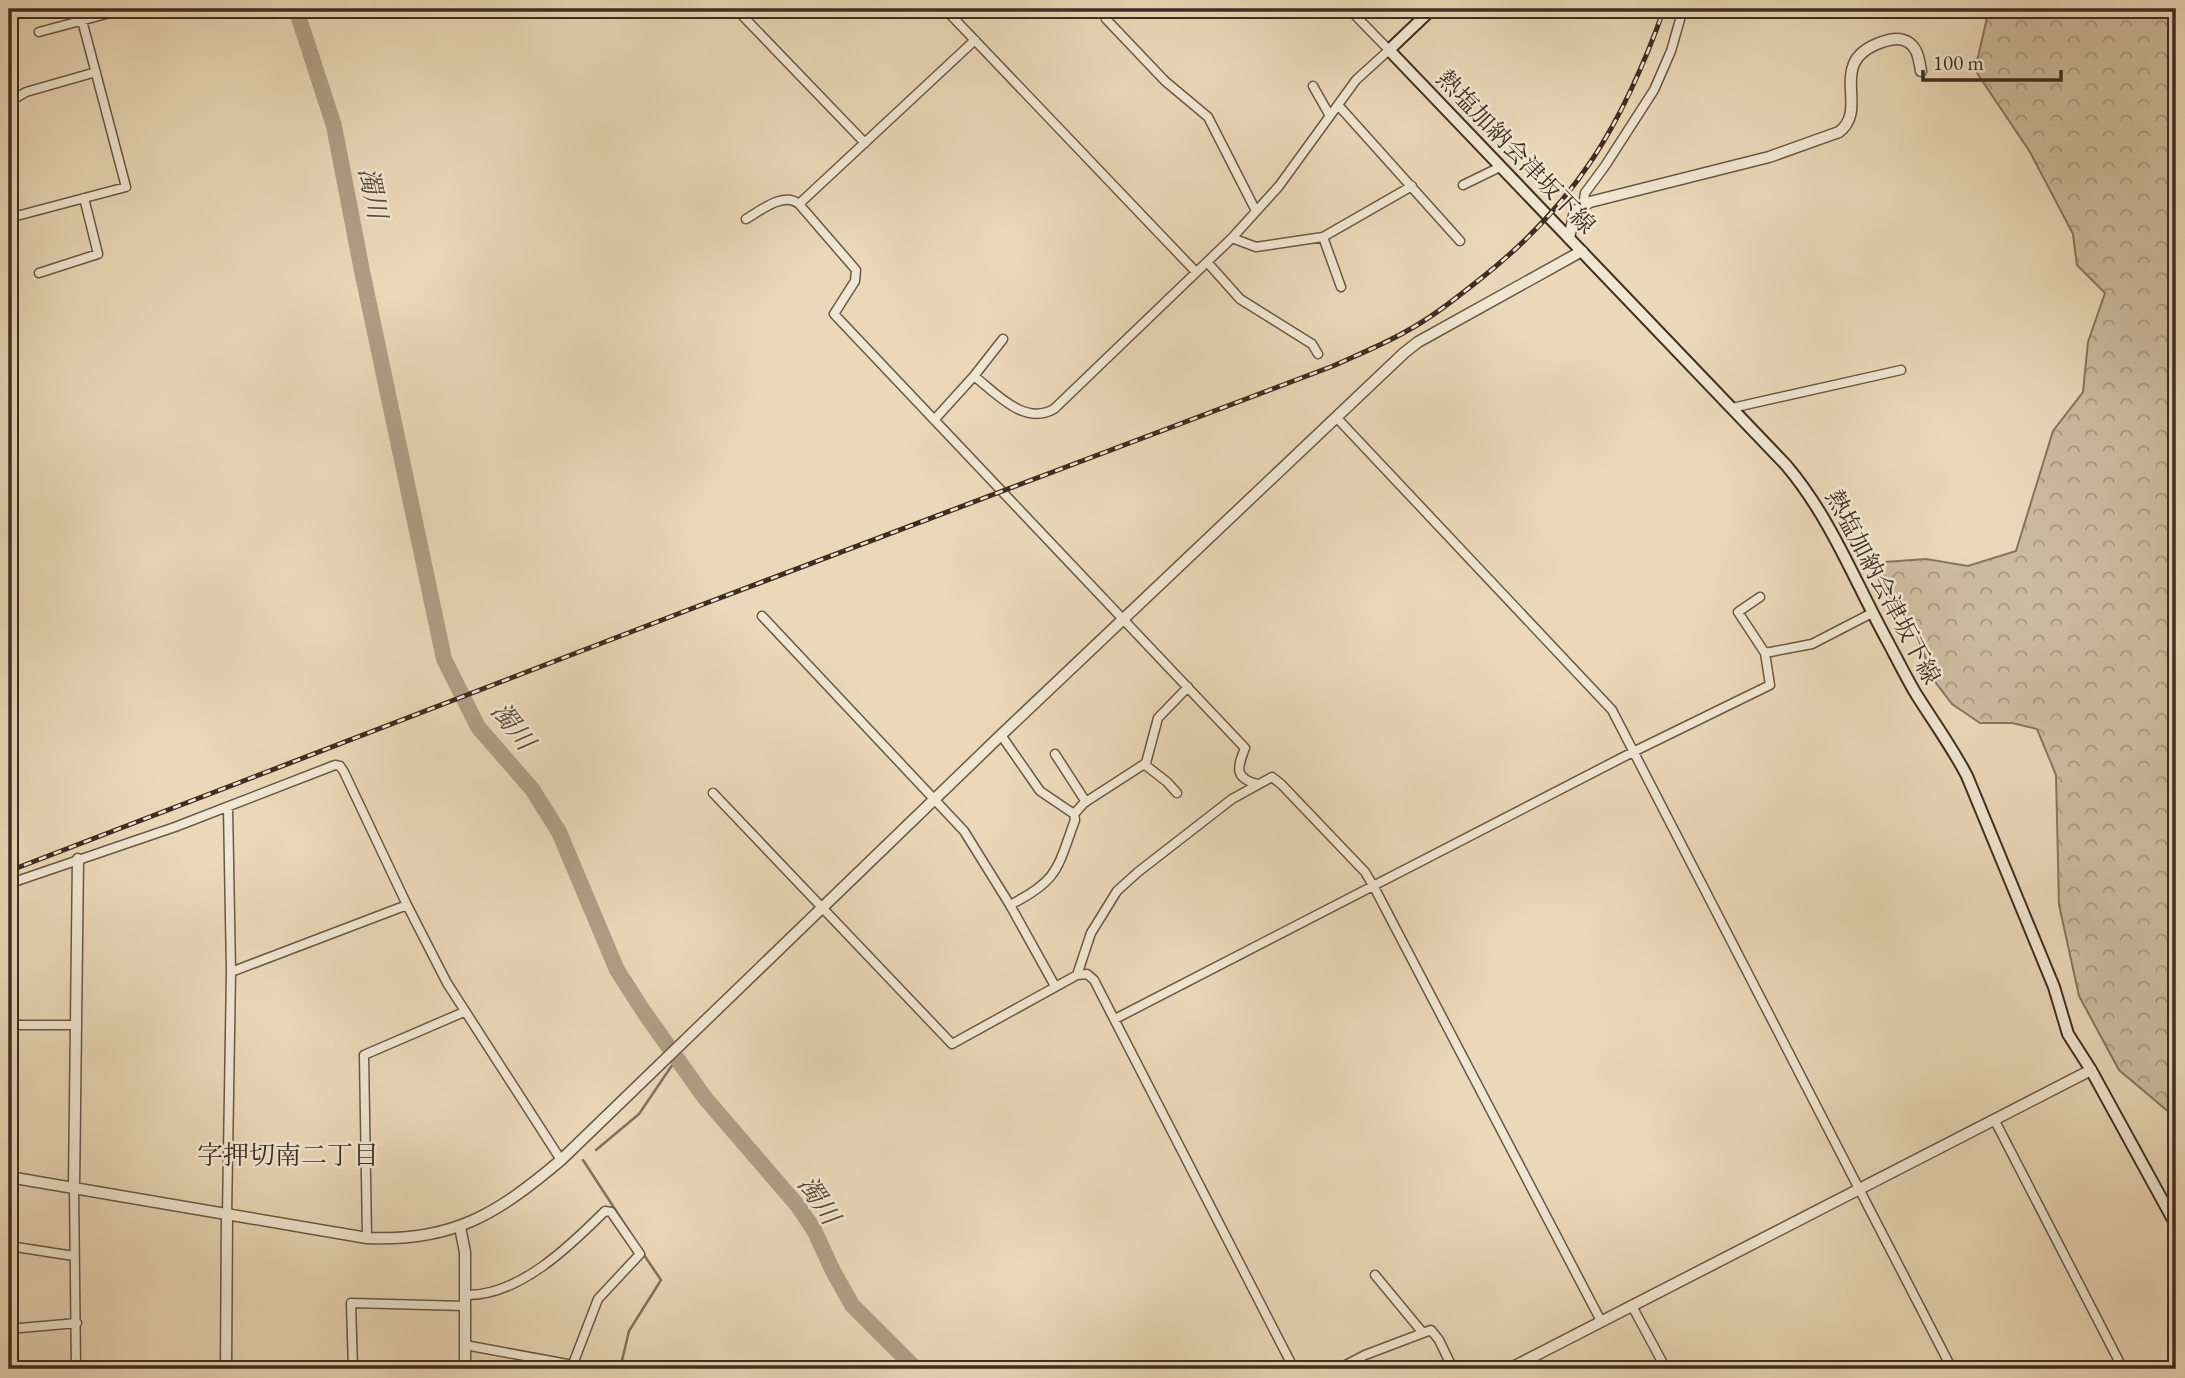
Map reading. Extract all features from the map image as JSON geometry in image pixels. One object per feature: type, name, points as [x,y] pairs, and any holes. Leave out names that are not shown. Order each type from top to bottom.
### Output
[{"type":"main road","points":[[1389,50],[1432,9]]},
{"type":"main road","name":"熱塩加納会津坂下線","points":[[1389,50],[1732,408],[1807,490],[1822,513],[1914,691],[1967,776],[2054,987],[2068,1034],[2091,1070],[2176,1225]]},
{"type":"street","points":[[9,218],[126,187],[79,9]]},
{"type":"street","points":[[39,32],[125,9]]},
{"type":"street","points":[[736,9],[865,142]]},
{"type":"street","points":[[945,9],[1196,272]]},
{"type":"street","points":[[974,376],[1015,408],[1032,414],[1047,413],[1232,238],[1279,186],[1364,72],[1389,50],[1349,9]]},
{"type":"street","points":[[1583,206],[1585,193],[1654,90],[1671,51],[1683,9]]},
{"type":"street","points":[[1106,19],[1165,81],[1205,113],[1256,211]]},
{"type":"street","points":[[1569,238],[1575,211],[1604,197],[1700,176],[1769,157],[1847,127],[1852,114],[1849,86],[1851,68],[1865,51],[1875,44],[1888,39],[1905,39],[1912,44],[1918,55],[1921,71]]},
{"type":"street","points":[[799,204],[975,40]]},
{"type":"street","points":[[9,102],[26,92],[96,72]]},
{"type":"street","points":[[1313,86],[1330,116]]},
{"type":"street","points":[[1338,105],[1460,241]]},
{"type":"street","points":[[1463,185],[1500,167]]},
{"type":"street","points":[[1232,238],[1256,247],[1323,237],[1412,186]]},
{"type":"street","points":[[39,273],[98,254],[85,198]]},
{"type":"street","points":[[746,219],[783,200],[790,199],[799,204],[856,270],[855,281],[834,314],[1245,748],[1238,765],[1239,774],[1246,781],[1257,784]]},
{"type":"street","points":[[1323,237],[1341,286]]},
{"type":"street","points":[[9,1177],[367,1238],[426,1236],[460,1227],[496,1210],[561,1160],[1001,736],[1418,342],[1582,251]]},
{"type":"street","points":[[1207,262],[1236,295],[1312,344],[1318,354]]},
{"type":"street","points":[[935,419],[1003,339]]},
{"type":"street","points":[[1732,408],[1901,370]]},
{"type":"street","points":[[1336,417],[1612,710],[1952,1369]]},
{"type":"street","points":[[1115,1019],[1633,752],[1770,685],[1765,653],[1738,612],[1760,597]]},
{"type":"street","points":[[1765,653],[1812,644],[1872,613]]},
{"type":"street","points":[[762,615],[969,838],[1055,986]]},
{"type":"street","points":[[1074,814],[1086,802],[1144,764],[1149,758],[1158,718],[1188,687]]},
{"type":"street","points":[[1001,736],[1040,792],[1074,814],[1075,820],[1056,872],[1047,882],[1010,905]]},
{"type":"street","points":[[1055,754],[1086,802]]},
{"type":"street","points":[[1144,764],[1177,793]]},
{"type":"street","points":[[9,1101],[13,923],[11,883],[175,828],[335,765],[340,766],[407,905],[464,1012],[561,1160]]},
{"type":"street","points":[[1077,975],[1091,933],[1118,891],[1186,834],[1257,784],[1272,777],[1282,784],[1365,872],[1601,1321]]},
{"type":"street","points":[[713,793],[952,1045],[1077,975],[1087,974],[1094,980],[1294,1369]]},
{"type":"street","points":[[226,1369],[231,972],[229,807]]},
{"type":"street","points":[[76,1369],[74,1187],[78,859]]},
{"type":"street","points":[[231,972],[407,905]]},
{"type":"street","points":[[367,1238],[365,1055],[464,1012]]},
{"type":"street","points":[[10,1025],[76,1025]]},
{"type":"street","points":[[1509,1369],[2091,1070]]},
{"type":"street","points":[[1994,1119],[2123,1369]]},
{"type":"street","points":[[353,1369],[351,1303],[465,1301],[487,1294],[539,1268],[574,1242],[605,1211],[611,1212],[640,1254],[598,1299],[572,1367],[465,1345]]},
{"type":"street","points":[[460,1227],[465,1252],[464,1369]]},
{"type":"street","points":[[9,1246],[74,1256]]},
{"type":"street","points":[[1375,1275],[1423,1333]]},
{"type":"street","points":[[1632,1306],[1665,1369]]},
{"type":"street","points":[[9,1329],[77,1323]]},
{"type":"street","points":[[1338,1369],[1365,1355],[1434,1331],[1453,1369]]},
{"type":"green space","points":[[1989,9],[2176,9],[2176,1118],[2119,1070],[2079,996],[2059,905],[2056,775],[2037,729],[2012,723],[1980,723],[1952,704],[1933,679],[1918,638],[1882,587],[1885,562],[1926,559],[1968,566],[2016,551],[2053,431],[2083,392],[2088,342],[2105,293],[2077,265],[2073,234],[2030,152],[1975,70]]},
{"type":"waterway","name":"濁川","points":[[296,9],[334,126],[444,659],[478,727],[532,789],[559,832],[617,970],[644,1012],[705,1098],[798,1206],[814,1230],[852,1305],[916,1369]]},
{"type":"waterway","points":[[596,1150],[639,1114],[677,1058]]},
{"type":"waterway","points":[[583,1160],[637,1243]]},
{"type":"waterway","points":[[620,1369],[629,1331],[661,1280],[642,1252]]},
{"type":"railway","points":[[9,871],[1333,366],[1396,337],[1434,314],[1479,280],[1543,222],[1569,191],[1613,125],[1648,51],[1664,9]]},
{"type":"district","name":"字押切南二丁目","points":[[288,1155]]}]
